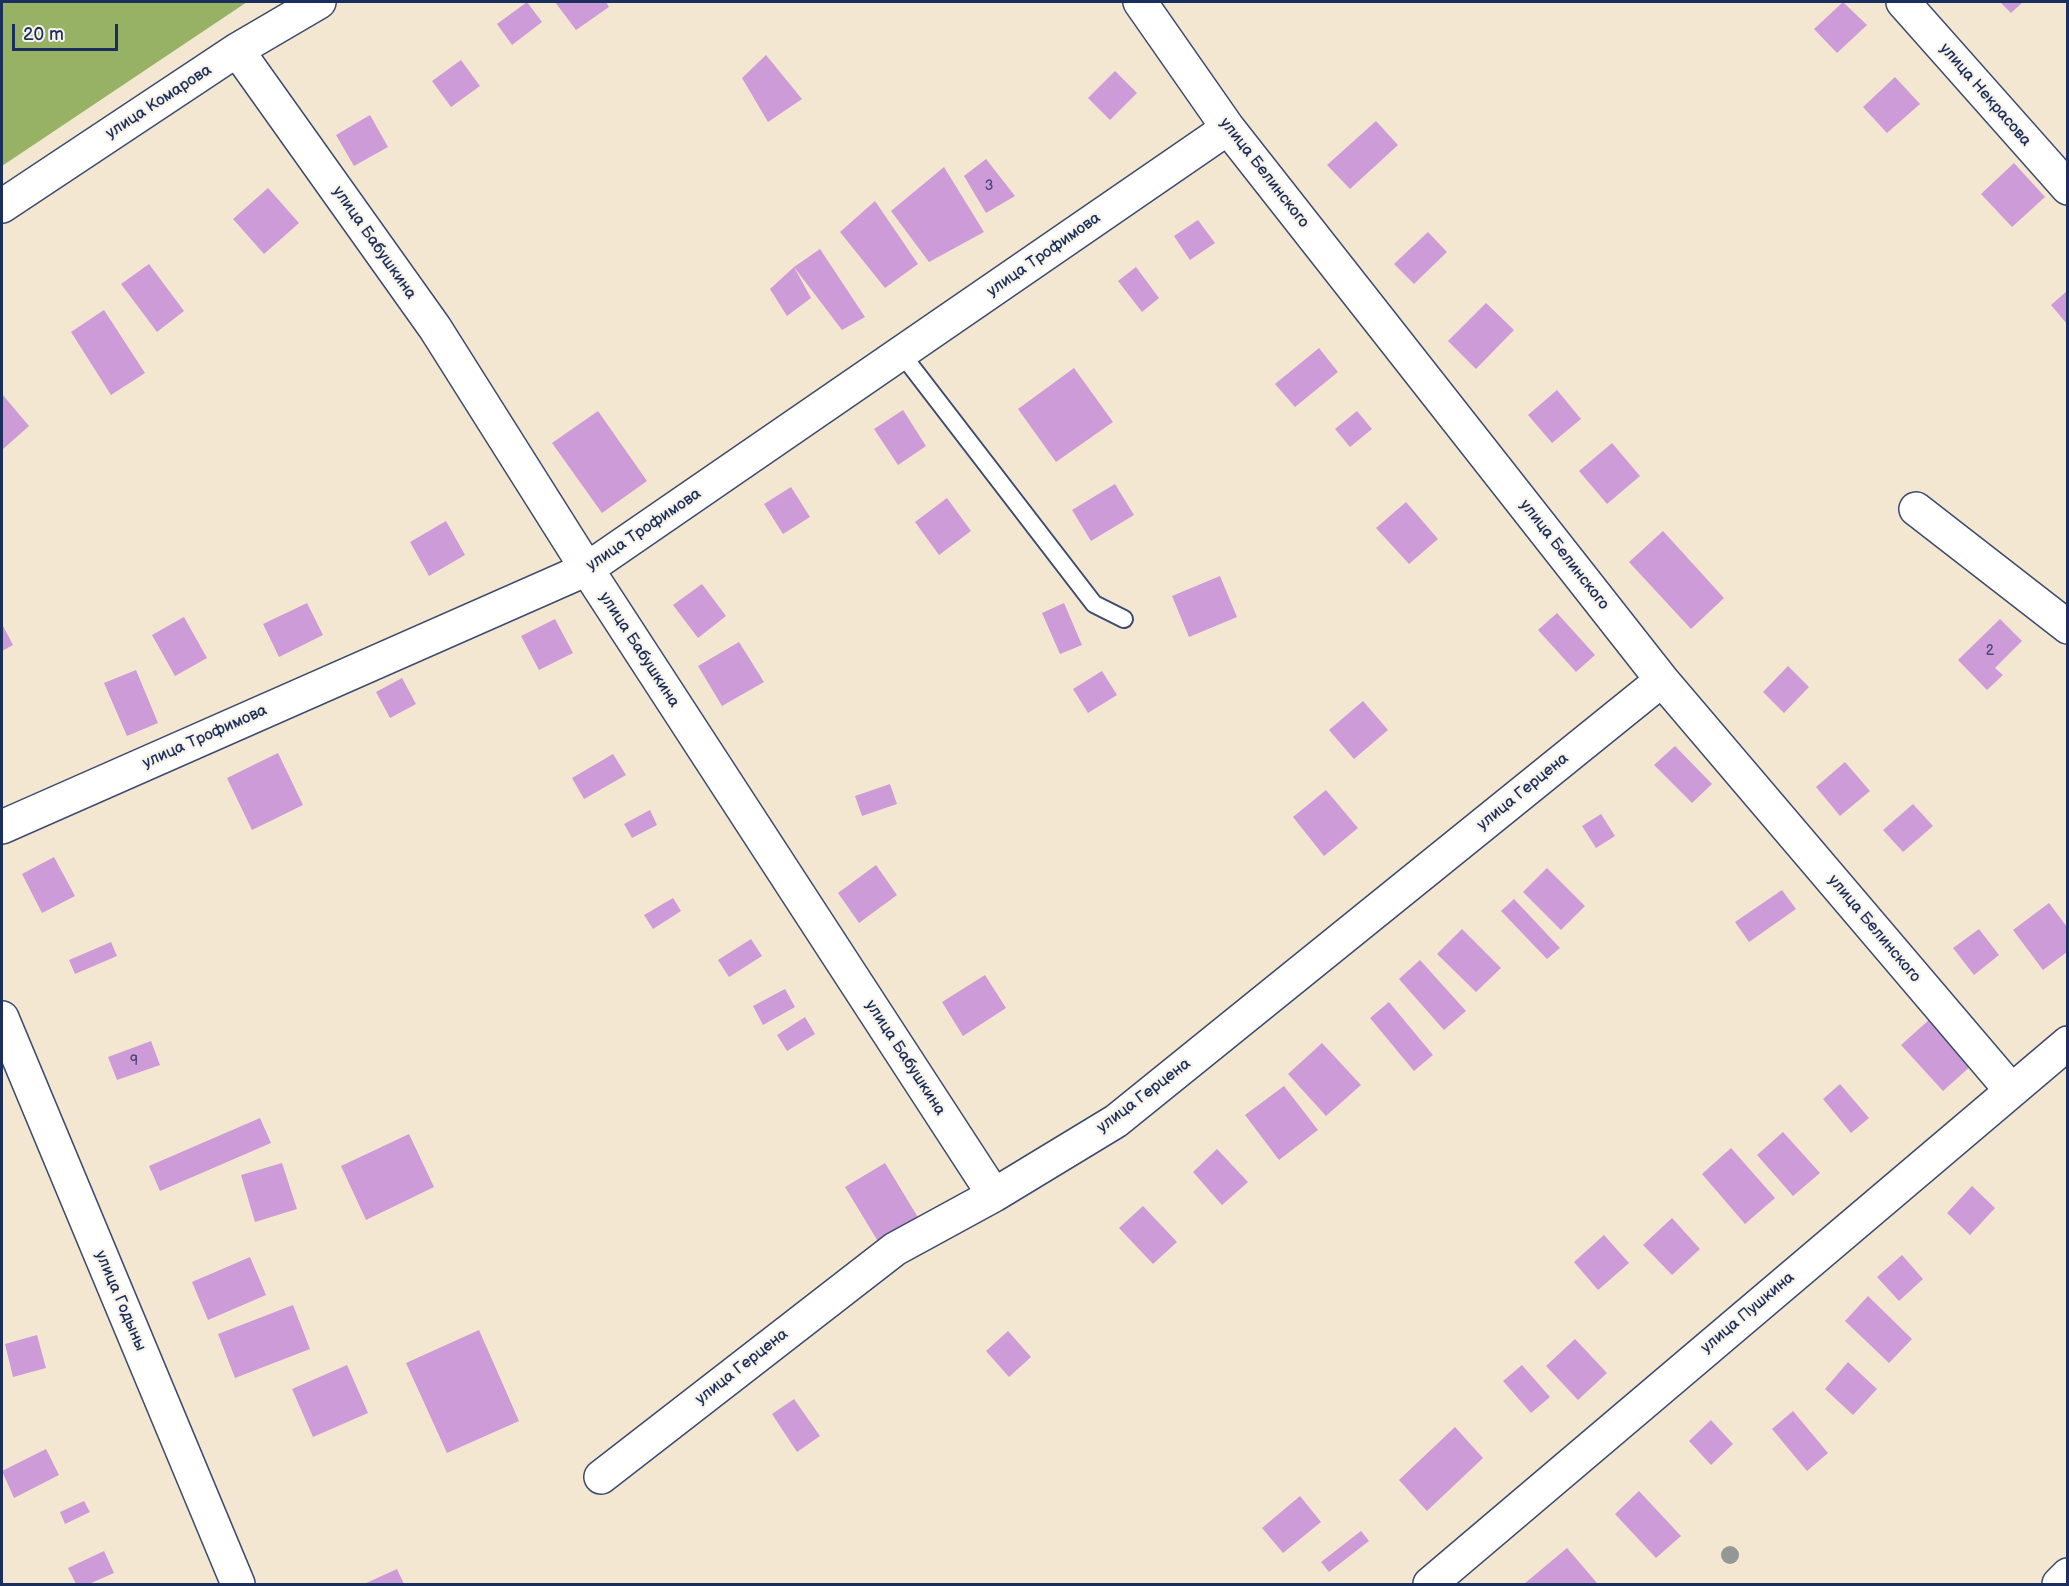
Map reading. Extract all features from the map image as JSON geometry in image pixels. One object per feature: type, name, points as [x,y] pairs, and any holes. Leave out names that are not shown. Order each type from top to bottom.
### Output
[{"type":"street","name":"улица Комарова","points":[[2,206],[237,50],[319,2]]},
{"type":"street","name":"улица Белинского","points":[[1140,2],[1228,128],[1662,680],[2011,1090]]},
{"type":"street","name":"улица Некрасова","points":[[1903,2],[2067,188]]},
{"type":"street","name":"улица Бабушкина","points":[[237,50],[435,328],[587,569],[994,1195]]},
{"type":"street","name":"улица Трофимова","points":[[2,827],[587,569],[1228,128]]},
{"type":"street","points":[[1917,509],[2067,627]]},
{"type":"street","name":"улица Герцена","points":[[601,1477],[895,1249],[994,1195],[1116,1121],[1662,680]]},
{"type":"street","name":"улица Годыны","points":[[2,1018],[238,1584]]},
{"type":"street","name":"улица Пушкина","points":[[1430,1584],[2067,1043]]},
{"type":"street","points":[[2059,1584],[2067,1575]]},
{"type":"lane","points":[[901,353],[1094,604],[1124,619]]},
{"type":"green space","points":[[2,2],[247,2],[2,166]]},
{"type":"building","points":[[527,2],[542,22],[512,45],[497,24]]},
{"type":"building","points":[[555,2],[606,2],[609,7],[576,30]]},
{"type":"building","points":[[1843,2],[1867,25],[1837,53],[1814,29]]},
{"type":"building","points":[[2000,2],[2023,2],[2011,13]]},
{"type":"building","points":[[766,55],[802,99],[768,122],[742,78]]},
{"type":"building","points":[[461,60],[480,86],[451,107],[432,81]]},
{"type":"building","points":[[1115,71],[1137,93],[1110,120],[1088,98]]},
{"type":"building","points":[[1895,77],[1920,104],[1887,133],[1863,107]]},
{"type":"building","points":[[370,115],[388,147],[354,166],[336,135]]},
{"type":"building","points":[[1376,121],[1398,145],[1350,189],[1327,165]]},
{"type":"building","points":[[986,159],[1015,196],[986,213],[964,176]]},
{"type":"building","points":[[2014,163],[2045,197],[2012,227],[1981,194]]},
{"type":"building","points":[[944,167],[984,232],[929,262],[891,211]]},
{"type":"building","points":[[268,188],[299,223],[264,254],[233,219]]},
{"type":"building","points":[[875,201],[918,264],[885,288],[840,232]]},
{"type":"building","points":[[1198,220],[1215,243],[1190,260],[1174,236]]},
{"type":"building","points":[[1428,232],[1447,252],[1414,284],[1394,264]]},
{"type":"building","points":[[820,249],[865,317],[842,330],[794,267]]},
{"type":"building","points":[[149,264],[184,311],[157,332],[121,284]]},
{"type":"building","points":[[794,267],[811,298],[787,316],[770,289]]},
{"type":"building","points":[[1136,267],[1159,298],[1142,312],[1118,281]]},
{"type":"building","points":[[2067,291],[2067,324],[2051,305]]},
{"type":"building","points":[[1486,303],[1514,330],[1476,369],[1448,341]]},
{"type":"building","points":[[104,310],[145,373],[111,395],[71,332]]},
{"type":"building","points":[[1319,348],[1338,372],[1295,407],[1275,384]]},
{"type":"building","points":[[1074,368],[1113,422],[1056,462],[1018,409]]},
{"type":"building","points":[[1557,390],[1581,419],[1552,443],[1528,415]]},
{"type":"building","points":[[2,394],[29,426],[2,450]]},
{"type":"building","points":[[903,410],[926,446],[898,465],[874,429]]},
{"type":"building","points":[[598,411],[647,481],[602,513],[552,443]]},
{"type":"building","points":[[1357,411],[1372,429],[1350,447],[1335,429]]},
{"type":"building","points":[[1612,443],[1640,476],[1607,504],[1579,471]]},
{"type":"building","points":[[1115,484],[1134,515],[1091,541],[1072,510]]},
{"type":"building","points":[[791,487],[810,517],[783,534],[764,504]]},
{"type":"building","points":[[947,498],[971,531],[939,555],[915,522]]},
{"type":"building","points":[[1406,502],[1438,539],[1409,564],[1376,528]]},
{"type":"building","points":[[446,521],[465,555],[429,576],[410,542]]},
{"type":"building","points":[[1663,531],[1724,598],[1691,629],[1629,562]]},
{"type":"building","points":[[1220,576],[1237,617],[1189,637],[1172,596]]},
{"type":"building","points":[[702,584],[726,616],[698,638],[673,605]]},
{"type":"building","points":[[307,603],[323,635],[279,657],[263,624]]},
{"type":"building","points":[[1064,603],[1082,645],[1060,654],[1042,613]]},
{"type":"building","points":[[1557,613],[1595,655],[1576,672],[1538,630]]},
{"type":"building","points":[[184,617],[207,658],[175,676],[152,635]]},
{"type":"building","points":[[555,619],[573,653],[539,670],[521,636]]},
{"type":"building","points":[[2000,619],[2022,641],[1995,668],[2003,675],[1987,690],[1958,660]]},
{"type":"building","points":[[2,624],[13,645],[2,651]]},
{"type":"building","points":[[739,642],[764,682],[722,706],[698,666]]},
{"type":"building","points":[[1788,666],[1809,687],[1784,713],[1763,692]]},
{"type":"building","points":[[136,670],[158,723],[127,736],[104,683]]},
{"type":"building","points":[[1102,671],[1117,695],[1088,713],[1073,689]]},
{"type":"building","points":[[402,678],[416,704],[390,718],[376,692]]},
{"type":"building","points":[[1363,701],[1388,730],[1354,759],[1329,730]]},
{"type":"building","points":[[1675,746],[1712,784],[1692,803],[1654,765]]},
{"type":"building","points":[[278,753],[303,805],[252,830],[227,778]]},
{"type":"building","points":[[613,754],[626,775],[584,799],[572,778]]},
{"type":"building","points":[[1845,762],[1870,791],[1840,816],[1816,787]]},
{"type":"building","points":[[890,784],[897,804],[862,816],[855,796]]},
{"type":"building","points":[[1326,790],[1358,828],[1324,856],[1293,817]]},
{"type":"building","points":[[1913,804],[1933,826],[1903,852],[1883,830]]},
{"type":"building","points":[[650,810],[657,825],[632,838],[624,824]]},
{"type":"building","points":[[1601,814],[1615,836],[1596,848],[1582,826]]},
{"type":"building","points":[[54,857],[75,896],[42,913],[22,874]]},
{"type":"building","points":[[876,865],[897,895],[859,923],[838,893]]},
{"type":"building","points":[[1547,868],[1585,906],[1561,930],[1523,892]]},
{"type":"building","points":[[1782,890],[1796,909],[1749,942],[1735,922]]},
{"type":"building","points":[[673,898],[681,911],[653,929],[644,915]]},
{"type":"building","points":[[1514,899],[1560,948],[1547,959],[1501,911]]},
{"type":"building","points":[[2049,903],[2067,927],[2067,952],[2043,970],[2013,930]]},
{"type":"building","points":[[1462,929],[1501,968],[1476,992],[1437,954]]},
{"type":"building","points":[[1979,929],[1999,955],[1974,975],[1953,948]]},
{"type":"building","points":[[751,939],[762,956],[729,977],[718,960]]},
{"type":"building","points":[[111,942],[117,956],[75,974],[69,960]]},
{"type":"building","points":[[1420,960],[1466,1011],[1444,1030],[1399,979]]},
{"type":"building","points":[[985,975],[1006,1008],[963,1036],[942,1002]]},
{"type":"building","points":[[785,989],[795,1007],[763,1025],[753,1006]]},
{"type":"building","points":[[1389,1002],[1433,1055],[1414,1071],[1370,1018]]},
{"type":"building","points":[[805,1017],[815,1034],[787,1051],[777,1035]]},
{"type":"building","points":[[1930,1019],[1972,1065],[1943,1091],[1901,1045]]},
{"type":"building","points":[[151,1041],[160,1065],[117,1080],[108,1057]]},
{"type":"building","points":[[1322,1043],[1361,1085],[1326,1116],[1288,1074]]},
{"type":"building","points":[[1840,1084],[1869,1118],[1851,1133],[1823,1099]]},
{"type":"building","points":[[1284,1086],[1318,1130],[1279,1160],[1245,1115]]},
{"type":"building","points":[[260,1118],[271,1143],[160,1191],[149,1166]]},
{"type":"building","points":[[1783,1132],[1820,1173],[1793,1196],[1757,1155]]},
{"type":"building","points":[[409,1134],[434,1187],[366,1220],[341,1166]]},
{"type":"building","points":[[1731,1148],[1775,1198],[1745,1224],[1702,1174]]},
{"type":"building","points":[[1217,1149],[1248,1182],[1222,1205],[1193,1172]]},
{"type":"building","points":[[282,1163],[297,1209],[255,1222],[241,1175]]},
{"type":"building","points":[[885,1163],[919,1219],[879,1243],[845,1187]]},
{"type":"building","points":[[1972,1186],[1995,1208],[1970,1235],[1947,1213]]},
{"type":"building","points":[[1143,1206],[1177,1242],[1153,1264],[1119,1228]]},
{"type":"building","points":[[1672,1218],[1700,1249],[1672,1275],[1643,1245]]},
{"type":"building","points":[[1604,1235],[1629,1263],[1598,1290],[1574,1262]]},
{"type":"building","points":[[1902,1255],[1923,1279],[1899,1301],[1877,1277]]},
{"type":"building","points":[[250,1257],[266,1295],[208,1320],[192,1282]]},
{"type":"building","points":[[1868,1296],[1912,1339],[1889,1363],[1845,1321]]},
{"type":"building","points":[[293,1305],[310,1349],[235,1378],[218,1334]]},
{"type":"building","points":[[479,1330],[519,1421],[447,1453],[406,1363]]},
{"type":"building","points":[[1008,1331],[1031,1357],[1009,1377],[986,1351]]},
{"type":"building","points":[[37,1335],[46,1368],[13,1377],[5,1344]]},
{"type":"building","points":[[1575,1339],[1607,1373],[1578,1400],[1546,1366]]},
{"type":"building","points":[[1848,1362],[1877,1389],[1853,1415],[1825,1389]]},
{"type":"building","points":[[347,1365],[368,1413],[313,1437],[292,1389]]},
{"type":"building","points":[[1522,1365],[1550,1397],[1531,1413],[1503,1381]]},
{"type":"building","points":[[794,1399],[820,1436],[797,1452],[772,1414]]},
{"type":"building","points":[[1793,1411],[1828,1453],[1807,1471],[1772,1429]]},
{"type":"building","points":[[1711,1420],[1733,1444],[1711,1465],[1689,1441]]},
{"type":"building","points":[[1455,1427],[1483,1458],[1427,1511],[1399,1480]]},
{"type":"building","points":[[46,1449],[59,1475],[14,1498],[2,1471]]},
{"type":"building","points":[[1639,1491],[1681,1536],[1656,1558],[1615,1514]]},
{"type":"building","points":[[1300,1496],[1321,1522],[1283,1553],[1262,1528]]},
{"type":"building","points":[[84,1501],[90,1512],[65,1524],[60,1512]]},
{"type":"building","points":[[1361,1531],[1369,1541],[1329,1572],[1321,1562]]},
{"type":"building","points":[[1567,1548],[1597,1583],[1524,1584]]},
{"type":"building","points":[[104,1551],[114,1573],[89,1584],[76,1584],[68,1568]]},
{"type":"building","points":[[397,1569],[404,1584],[364,1584]]}]
